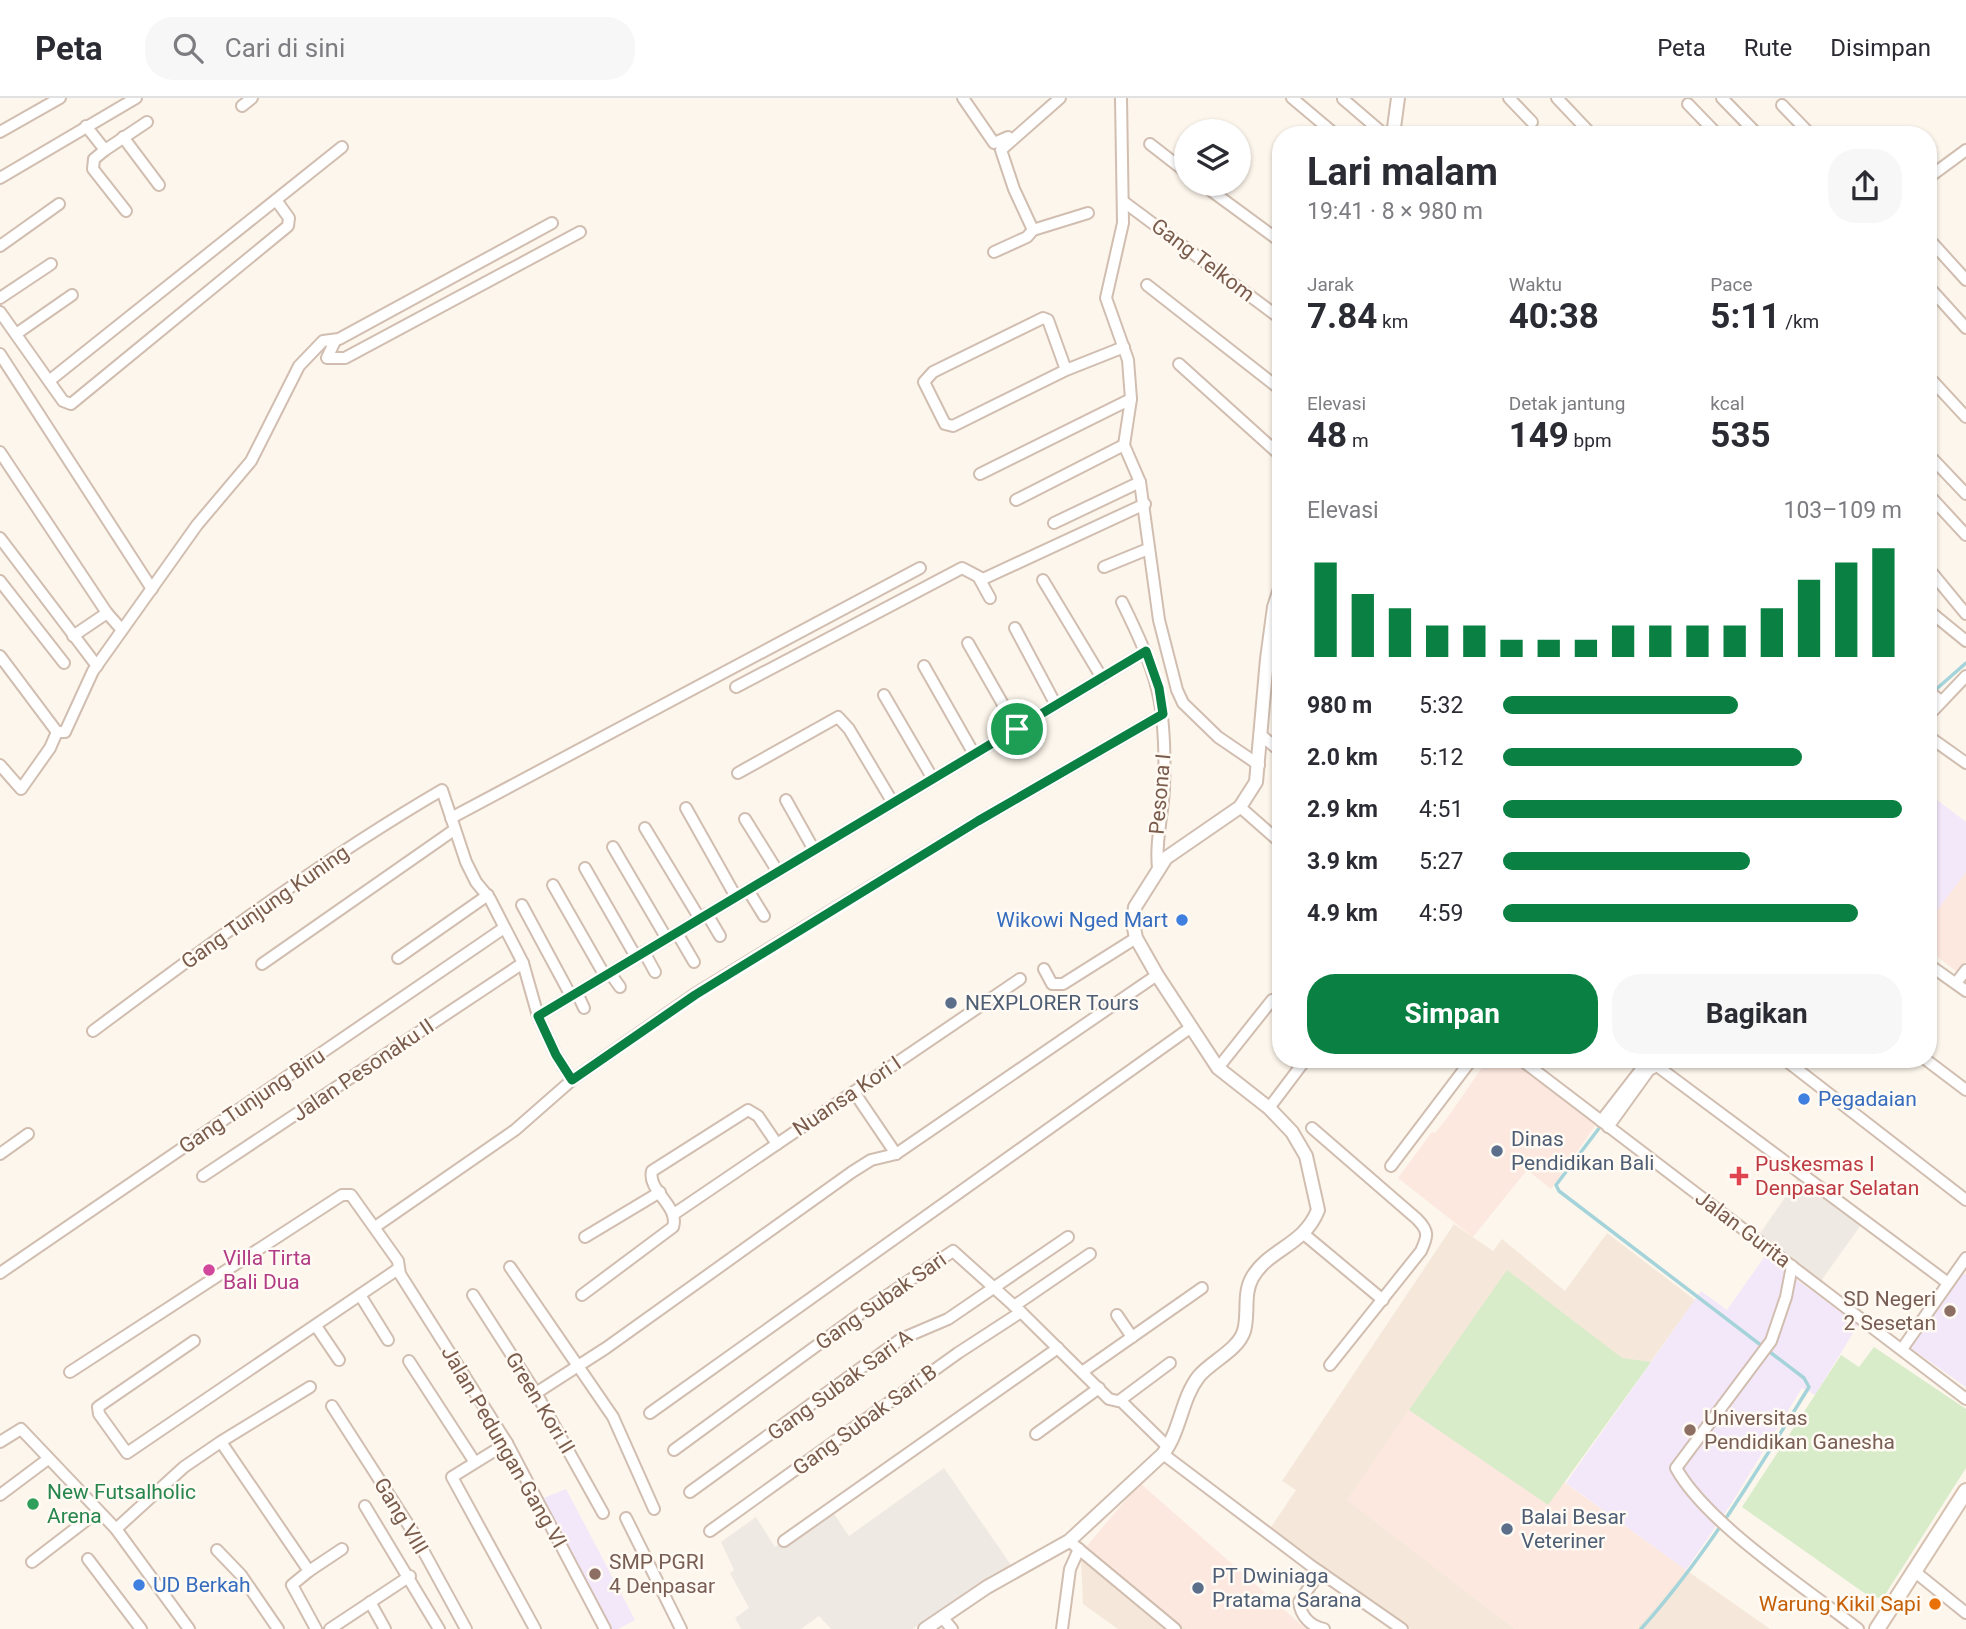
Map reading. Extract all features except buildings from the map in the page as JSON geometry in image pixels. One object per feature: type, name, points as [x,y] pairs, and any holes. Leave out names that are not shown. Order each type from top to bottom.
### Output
[{"type":"main road","points":[[1877,1629],[1966,1492]]},
{"type":"street","points":[[0,132],[60,98]]},
{"type":"street","points":[[0,178],[136,98]]},
{"type":"street","points":[[242,106],[253,98]]},
{"type":"street","points":[[963,98],[995,143],[1016,130],[1052,98]]},
{"type":"street","points":[[1033,230],[1014,189],[1001,150],[1060,98]]},
{"type":"street","points":[[1121,98],[1124,202],[1122,234],[1105,290],[1110,313],[1124,347],[1130,399],[1124,445],[1140,482],[1145,504],[1148,549],[1159,620],[1177,690],[1193,714],[1218,737],[1259,765]]},
{"type":"street","points":[[1292,98],[1325,126]]},
{"type":"street","points":[[1394,126],[1398,98]]},
{"type":"street","points":[[1509,98],[1532,122]]},
{"type":"street","points":[[1557,98],[1583,126]]},
{"type":"street","points":[[1722,98],[1745,126]]},
{"type":"street","points":[[1343,99],[1374,126]]},
{"type":"street","points":[[1688,104],[1709,126]]},
{"type":"street","points":[[1782,105],[1802,126]]},
{"type":"street","points":[[126,211],[93,169],[94,159],[147,122]]},
{"type":"street","points":[[86,126],[104,150]]},
{"type":"street","points":[[123,137],[159,185]]},
{"type":"street","points":[[1150,144],[1174,163]]},
{"type":"street","points":[[49,381],[342,147]]},
{"type":"street","points":[[1937,171],[1966,150]]},
{"type":"street","points":[[1218,196],[1272,235]]},
{"type":"street","points":[[0,312],[63,401],[71,404],[288,226],[289,218],[276,200]]},
{"type":"street","name":"Gang Telkom","points":[[1124,202],[1272,312]]},
{"type":"street","points":[[0,246],[59,204]]},
{"type":"street","points":[[994,251],[1027,237],[1033,230],[1088,213]]},
{"type":"street","points":[[57,732],[65,732],[97,666],[197,525],[242,475],[299,366],[316,346],[331,341],[552,223]]},
{"type":"street","points":[[331,341],[327,358],[345,358],[580,232]]},
{"type":"street","points":[[1937,248],[1966,281]]},
{"type":"street","points":[[0,298],[51,264]]},
{"type":"street","points":[[1147,285],[1272,383]]},
{"type":"street","points":[[16,334],[72,295]]},
{"type":"street","points":[[1937,296],[1966,328]]},
{"type":"street","points":[[1066,370],[1052,327],[1045,318],[933,372],[925,382],[945,424],[950,426],[1066,370],[1124,347]]},
{"type":"street","points":[[0,354],[152,589]]},
{"type":"street","points":[[1178,364],[1272,448]]},
{"type":"street","points":[[1937,386],[1966,417]]},
{"type":"street","points":[[980,474],[1130,399]]},
{"type":"street","points":[[1016,500],[1124,445]]},
{"type":"street","points":[[0,452],[107,612],[122,630]]},
{"type":"street","points":[[1937,463],[1966,494]]},
{"type":"street","points":[[1054,523],[1140,482]]},
{"type":"street","points":[[979,578],[1001,572],[1145,504]]},
{"type":"street","points":[[1937,504],[1966,535]]},
{"type":"street","points":[[0,538],[97,666]]},
{"type":"street","points":[[1104,567],[1148,549]]},
{"type":"street","points":[[572,1080],[556,1055],[538,1016],[523,963],[488,895],[472,876],[451,818],[920,568]]},
{"type":"street","points":[[736,687],[962,568],[979,578],[990,598]]},
{"type":"street","points":[[1937,579],[1966,614]]},
{"type":"street","points":[[1043,580],[1101,678]]},
{"type":"street","points":[[0,581],[64,663]]},
{"type":"street","name":"Pesona I","points":[[1122,602],[1146,651],[1159,688],[1163,714],[1164,788],[1155,840],[1158,868]]},
{"type":"street","points":[[73,636],[107,612]]},
{"type":"street","points":[[1937,617],[1966,641]]},
{"type":"street","points":[[925,1629],[942,1617],[1074,1545],[1163,1445],[1191,1387],[1214,1361],[1239,1340],[1244,1331],[1252,1278],[1260,1267],[1304,1235],[1318,1210],[1306,1156],[1292,1132],[1269,1108],[1218,1068],[1190,1028],[1136,938],[1135,907],[1158,868],[1175,849],[1240,807],[1256,782],[1272,622]]},
{"type":"street","points":[[1015,628],[1056,705]]},
{"type":"street","points":[[968,643],[1017,729]]},
{"type":"street","points":[[538,1016],[1146,651]]},
{"type":"street","points":[[0,656],[57,732]]},
{"type":"street","points":[[1267,659],[1272,663]]},
{"type":"street","points":[[925,666],[974,754]]},
{"type":"street","points":[[1937,705],[1966,676]]},
{"type":"street","points":[[884,695],[933,779]]},
{"type":"street","points":[[375,1227],[515,1130],[572,1080],[695,995],[978,821],[1163,714]]},
{"type":"street","points":[[737,773],[838,717],[849,729],[892,803]]},
{"type":"street","points":[[0,765],[21,789],[50,748],[57,732]]},
{"type":"street","points":[[1261,735],[1272,744]]},
{"type":"street","points":[[1937,742],[1966,763]]},
{"type":"street","name":"Gang Tunjung Kuning","points":[[93,1031],[214,941],[400,814],[442,790],[451,818]]},
{"type":"street","points":[[786,800],[814,850]]},
{"type":"street","points":[[1240,807],[1272,835]]},
{"type":"street","points":[[686,808],[736,897]]},
{"type":"street","points":[[745,819],[778,872]]},
{"type":"street","points":[[645,828],[704,917],[720,936]]},
{"type":"street","points":[[262,964],[454,830]]},
{"type":"street","points":[[613,847],[672,936],[694,962]]},
{"type":"street","points":[[585,868],[640,955],[655,972]]},
{"type":"street","points":[[553,884],[607,974],[620,987]]},
{"type":"street","points":[[748,890],[764,916]]},
{"type":"street","points":[[398,958],[488,895]]},
{"type":"street","points":[[522,905],[584,1007]]},
{"type":"street","name":"Gang Tunjung Biru","points":[[0,1273],[505,928]]},
{"type":"street","points":[[1044,969],[1052,984],[1063,984],[1136,938]]},
{"type":"street","name":"Jalan Pesonaku II","points":[[203,1176],[523,963]]},
{"type":"street","points":[[1937,970],[1966,991]]},
{"type":"street","points":[[1956,983],[1966,970]]},
{"type":"street","points":[[536,1393],[581,1365],[852,1172],[871,1160],[896,1154],[1157,975]]},
{"type":"street","name":"Nuansa Kori I","points":[[674,1214],[1020,979]]},
{"type":"street","points":[[1218,1068],[1272,1000]]},
{"type":"street","points":[[650,1413],[1190,1028]]},
{"type":"street","points":[[1269,1108],[1299,1068]]},
{"type":"street","points":[[1391,1166],[1465,1068]]},
{"type":"street","name":"Jalan Gurita","points":[[1532,1068],[1966,1399]]},
{"type":"street","points":[[1604,1124],[1644,1068]]},
{"type":"street","points":[[1640,1076],[1653,1068],[1663,1069],[1948,1283]]},
{"type":"street","points":[[1796,1068],[1966,1200]]},
{"type":"street","points":[[1937,1068],[1966,1090]]},
{"type":"street","points":[[854,1091],[896,1154]]},
{"type":"street","points":[[582,1295],[673,1227],[674,1214],[650,1175],[652,1171],[748,1110],[758,1116],[777,1144]]},
{"type":"street","points":[[1312,1128],[1426,1228],[1428,1236],[1421,1251],[1330,1365]]},
{"type":"street","points":[[0,1154],[28,1134]]},
{"type":"street","points":[[585,1237],[660,1192]]},
{"type":"street","name":"Jalan Pedungan Gang VI","points":[[70,1372],[342,1195],[348,1194],[355,1198],[398,1261],[398,1269],[507,1443],[605,1629]]},
{"type":"street","points":[[1304,1235],[1383,1300]]},
{"type":"street","name":"Gang Subak Sari A","points":[[690,1492],[901,1339],[948,1319],[1068,1237]]},
{"type":"street","name":"Gang Subak Sari","points":[[674,1450],[942,1257],[956,1253],[1111,1400],[1119,1401],[1163,1445],[1320,1572],[1402,1629]]},
{"type":"street","name":"Gang Subak Sari B","points":[[710,1531],[958,1353],[1090,1254]]},
{"type":"street","points":[[1902,1349],[1966,1258]]},
{"type":"street","points":[[1792,1266],[1786,1297],[1771,1341],[1676,1468],[1686,1485],[1714,1514],[1858,1629]]},
{"type":"street","points":[[510,1267],[581,1365],[628,1445],[654,1509]]},
{"type":"street","points":[[194,1340],[97,1407],[127,1454],[398,1269]]},
{"type":"street","points":[[1082,1372],[1202,1288]]},
{"type":"street","points":[[360,1295],[388,1340]]},
{"type":"street","name":"Green Kori II","points":[[473,1296],[536,1393],[603,1513]]},
{"type":"street","points":[[1117,1315],[1132,1337]]},
{"type":"street","points":[[316,1326],[339,1360]]},
{"type":"street","points":[[785,1541],[1058,1348]]},
{"type":"street","points":[[409,1361],[474,1461]]},
{"type":"street","points":[[1119,1401],[1170,1363]]},
{"type":"street","points":[[116,1529],[184,1467],[310,1387]]},
{"type":"street","points":[[1036,1434],[1099,1388]]},
{"type":"street","name":"Gang VIII","points":[[332,1406],[413,1532],[466,1629]]},
{"type":"street","points":[[0,1442],[21,1429],[116,1529],[189,1629]]},
{"type":"street","points":[[507,1443],[452,1477],[534,1629]]},
{"type":"street","points":[[223,1445],[309,1571]]},
{"type":"street","points":[[0,1494],[48,1459]]},
{"type":"street","points":[[365,1506],[410,1576],[439,1629]]},
{"type":"street","points":[[32,1562],[97,1512]]},
{"type":"street","points":[[626,1518],[681,1629]]},
{"type":"street","points":[[1062,1629],[1074,1545]]},
{"type":"street","points":[[1074,1545],[1175,1629]]},
{"type":"street","points":[[316,1629],[292,1585],[342,1549]]},
{"type":"street","points":[[217,1550],[241,1576],[278,1629]]},
{"type":"street","points":[[88,1559],[141,1629]]},
{"type":"street","points":[[1914,1571],[1966,1613]]},
{"type":"street","points":[[1320,1572],[1299,1602],[1301,1613],[1316,1627],[1324,1629]]},
{"type":"street","points":[[330,1629],[410,1576]]},
{"type":"street","points":[[370,1602],[385,1629]]},
{"type":"street","points":[[942,1617],[952,1629]]},
{"type":"shaded area","points":[[1937,800],[1966,822],[1966,872],[1937,910]]},
{"type":"shaded area","points":[[1966,872],[1966,961],[1957,972],[1937,956],[1937,909]]},
{"type":"shaded area","name":"Dinas Pendidikan Bali","points":[[1482,1068],[1526,1068],[1597,1123],[1551,1189],[1527,1170],[1473,1237],[1398,1178],[1432,1132],[1435,1133]]},
{"type":"shaded area","points":[[1799,1177],[1863,1222],[1821,1281],[1759,1235]]},
{"type":"shaded area","points":[[1454,1224],[1493,1251],[1502,1239],[1565,1291],[1607,1233],[1695,1300],[1548,1505],[1348,1500],[1515,1629],[1411,1629],[1269,1530],[1296,1490],[1282,1481]]},
{"type":"shaded area","name":"Universitas Pendidikan Ganesha","points":[[1765,1256],[1858,1325],[1815,1395],[1802,1388],[1731,1504],[1686,1570],[1566,1483],[1701,1291],[1727,1310]]},
{"type":"shaded area","name":"SD Negeri 2 Sesetan","points":[[1961,1272],[1966,1275],[1966,1387],[1909,1347]]},
{"type":"shaded area","name":"Balai Besar Veteriner","points":[[1409,1410],[1548,1504],[1564,1482],[1686,1570],[1636,1629],[1515,1629],[1347,1500]]},
{"type":"shaded area","points":[[944,1468],[1011,1565],[912,1629],[831,1629],[819,1616],[801,1629],[741,1629],[735,1618],[749,1608],[730,1573],[734,1570],[721,1542],[756,1517],[775,1547],[830,1508],[849,1536]]},
{"type":"shaded area","name":"PT Dwiniaga Pratama Sarana","points":[[1140,1483],[1306,1629],[1187,1629],[1086,1547]]},
{"type":"shaded area","name":"SMP PGRI 4 Denpasar","points":[[566,1489],[635,1620],[618,1629],[611,1629],[539,1500]]},
{"type":"shaded area","points":[[1086,1547],[1187,1629],[1118,1629],[1083,1604],[1081,1557]]},
{"type":"shaded area","points":[[1686,1570],[1770,1629],[1636,1629]]},
{"type":"green space","points":[[1507,1270],[1622,1358],[1651,1362],[1548,1505],[1409,1410]]},
{"type":"green space","points":[[1874,1347],[1966,1409],[1966,1468],[1883,1598],[1870,1597],[1742,1507],[1841,1355],[1859,1367]]},
{"type":"waterway","points":[[1937,688],[1966,663]]},
{"type":"waterway","points":[[1603,1123],[1556,1185],[1559,1191],[1804,1378],[1809,1387],[1709,1542],[1641,1629]]},
{"type":"place","name":"Wikowi Nged Mart","points":[[1182,920]]},
{"type":"place","name":"NEXPLORER Tours","points":[[951,1003]]},
{"type":"place","name":"Pegadaian","points":[[1804,1099]]},
{"type":"place","name":"Dinas Pendidikan Bali","points":[[1497,1151]]},
{"type":"place","name":"Puskesmas I Denpasar Selatan","points":[[1739,1176]]},
{"type":"place","name":"Villa Tirta Bali Dua","points":[[209,1270]]},
{"type":"place","name":"SD Negeri 2 Sesetan","points":[[1950,1311]]},
{"type":"place","name":"Universitas Pendidikan Ganesha","points":[[1690,1430]]},
{"type":"place","name":"New Futsalholic Arena","points":[[33,1504]]},
{"type":"place","name":"Balai Besar Veteriner","points":[[1507,1529]]},
{"type":"place","name":"SMP PGRI 4 Denpasar","points":[[595,1574]]},
{"type":"place","name":"UD Berkah","points":[[139,1585]]},
{"type":"place","name":"PT Dwiniaga Pratama Sarana","points":[[1198,1588]]},
{"type":"place","name":"Warung Kikil Sapi","points":[[1935,1604]]},
{"type":"route","points":[[1146,651],[1159,688],[1163,714],[978,821],[695,995],[572,1080],[556,1055],[538,1016],[1017,729],[1146,651]]}]
